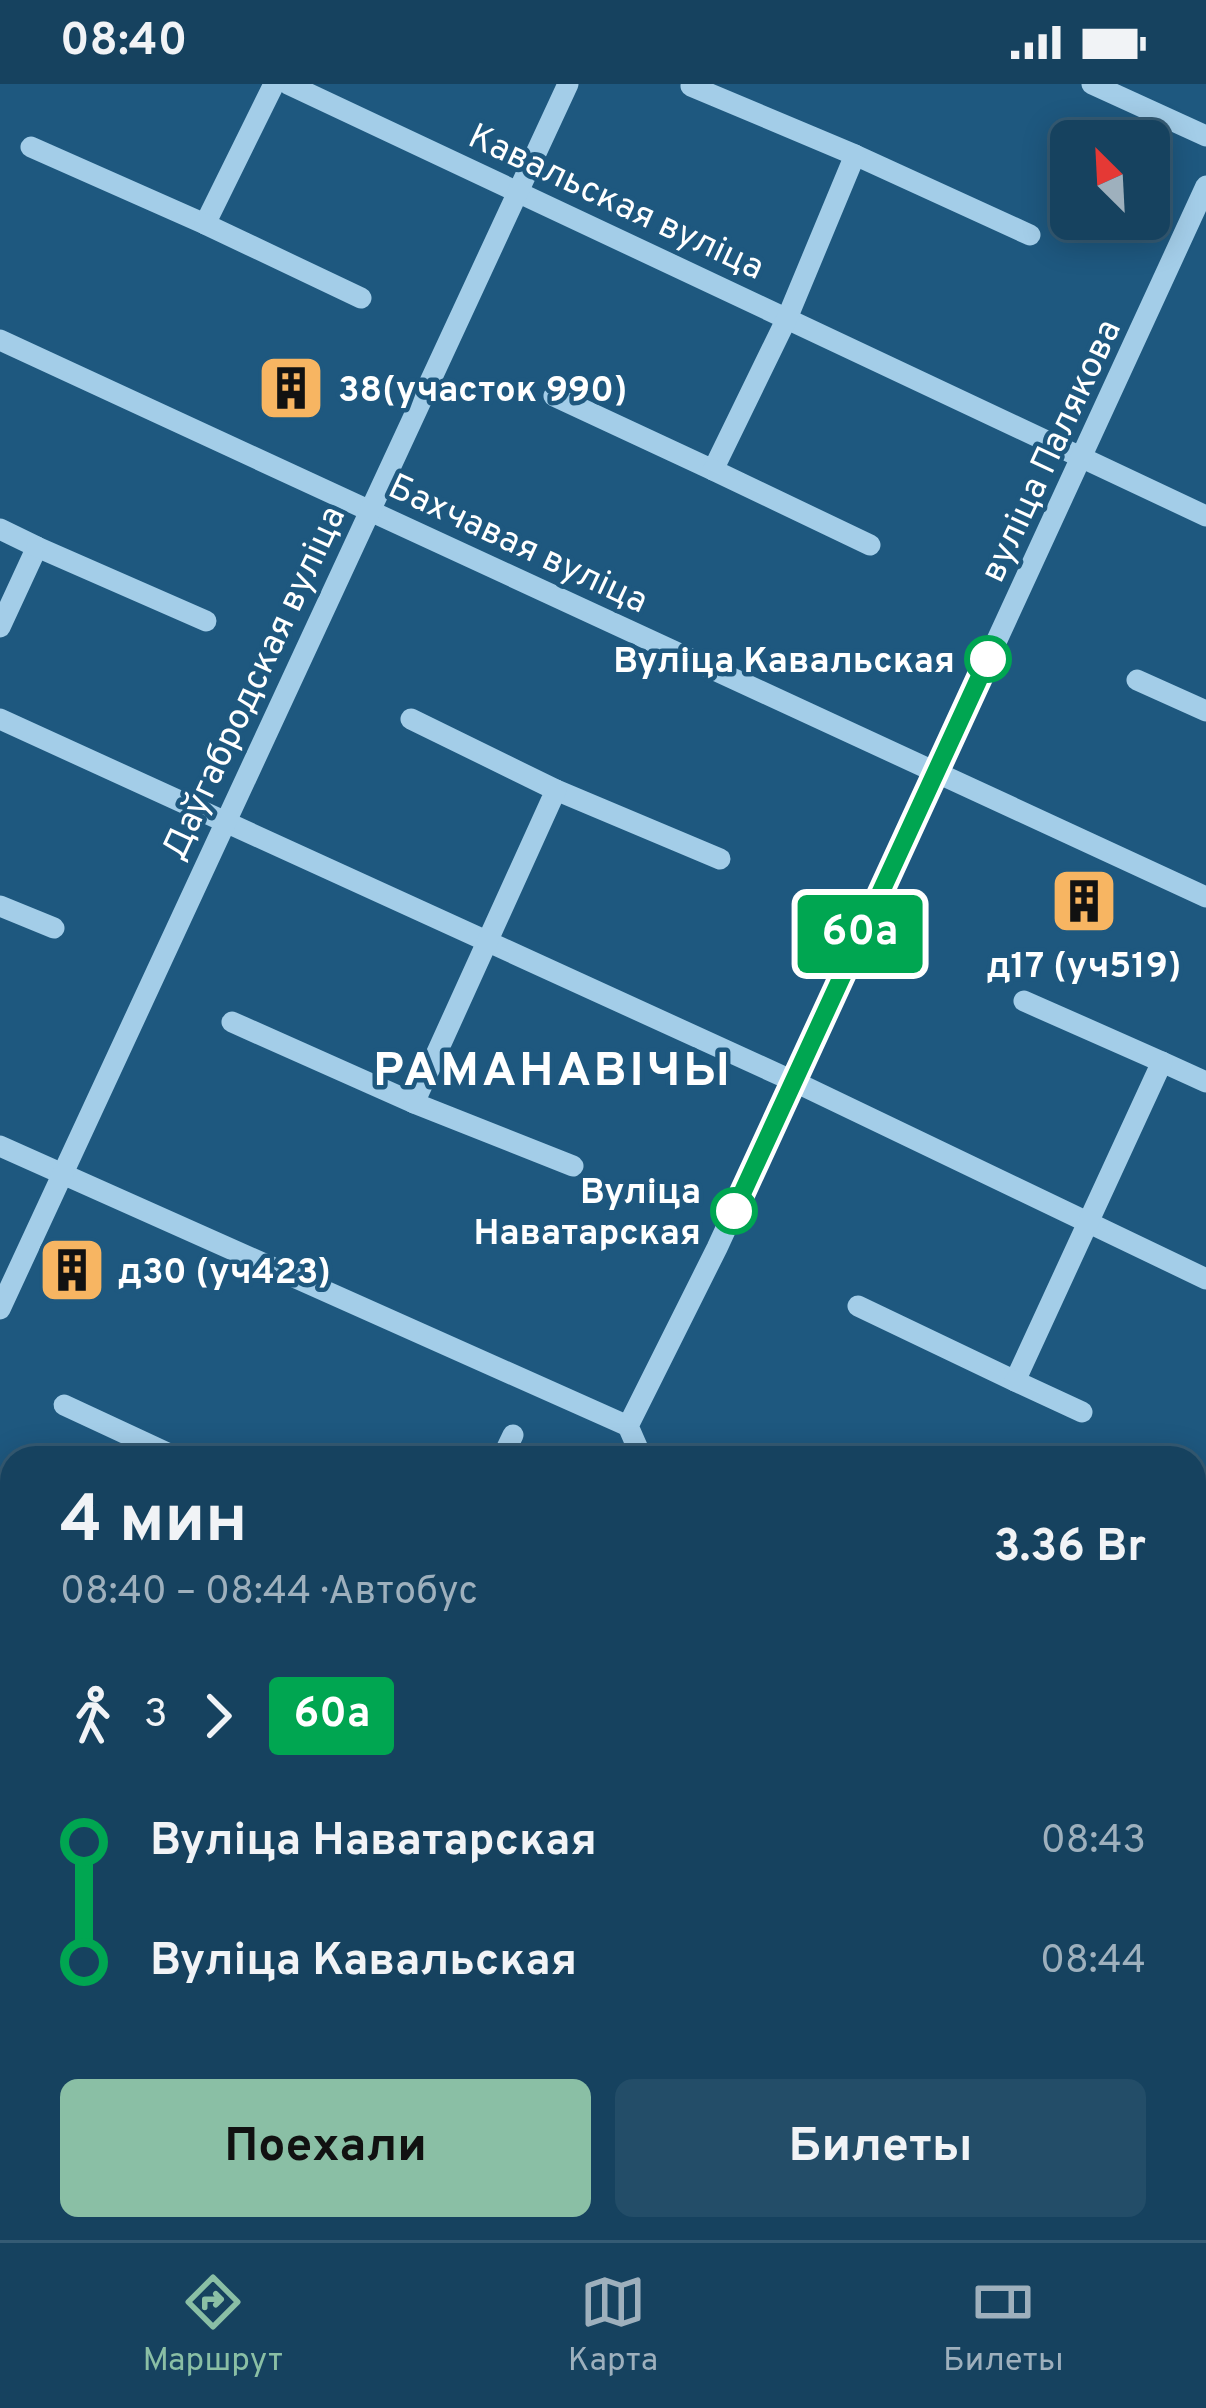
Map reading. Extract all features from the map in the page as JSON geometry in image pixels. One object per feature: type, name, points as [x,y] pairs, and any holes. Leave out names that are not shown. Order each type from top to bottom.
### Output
[{"type":"street","points":[[205,224],[274,84]]},
{"type":"street","name":"Кавальская вуліца","points":[[288,84],[1206,516]]},
{"type":"street","name":"Даўгабродская вуліца","points":[[0,1309],[223,818],[568,84]]},
{"type":"street","points":[[1092,84],[1206,136]]},
{"type":"street","points":[[691,86],[1030,235]]},
{"type":"street","points":[[31,147],[361,298]]},
{"type":"street","name":"Кавальская вуліца","points":[[713,470],[788,316],[855,155]]},
{"type":"street","name":"вуліца Палякова","points":[[628,1426],[793,1082],[1206,186]]},
{"type":"street","name":"Бахчавая вуліца","points":[[0,340],[1206,897]]},
{"type":"street","points":[[554,396],[870,545]]},
{"type":"street","points":[[0,530],[206,621]]},
{"type":"street","points":[[0,627],[37,547]]},
{"type":"street","points":[[1137,680],[1206,711]]},
{"type":"street","points":[[0,719],[793,1082],[1206,1280]]},
{"type":"street","points":[[411,719],[556,790],[721,859]]},
{"type":"street","points":[[414,1103],[491,942],[556,790]]},
{"type":"street","points":[[0,906],[54,928]]},
{"type":"street","points":[[1024,1001],[1206,1082]]},
{"type":"street","points":[[232,1022],[414,1103],[573,1166]]},
{"type":"street","points":[[1015,1381],[1162,1062]]},
{"type":"street","points":[[0,1146],[628,1426],[637,1446]]},
{"type":"street","points":[[858,1306],[1082,1412]]},
{"type":"street","points":[[64,1405],[152,1446]]},
{"type":"street","points":[[508,1446],[513,1435]]},
{"type":"bus line","name":"60а","points":[[734,1211],[988,659]]},
{"type":"place","name":"38(участок 990)","points":[[291,388]]},
{"type":"place","name":"Вуліца Кавальская","points":[[988,659]]},
{"type":"place","name":"д17 (уч519)","points":[[1084,901]]},
{"type":"place","name":"Вуліца Наватарская","points":[[734,1211]]},
{"type":"place","name":"д30 (уч423)","points":[[72,1270]]},
{"type":"district","name":"РАМАНАВІЧЫ","points":[[553,1068]]}]
